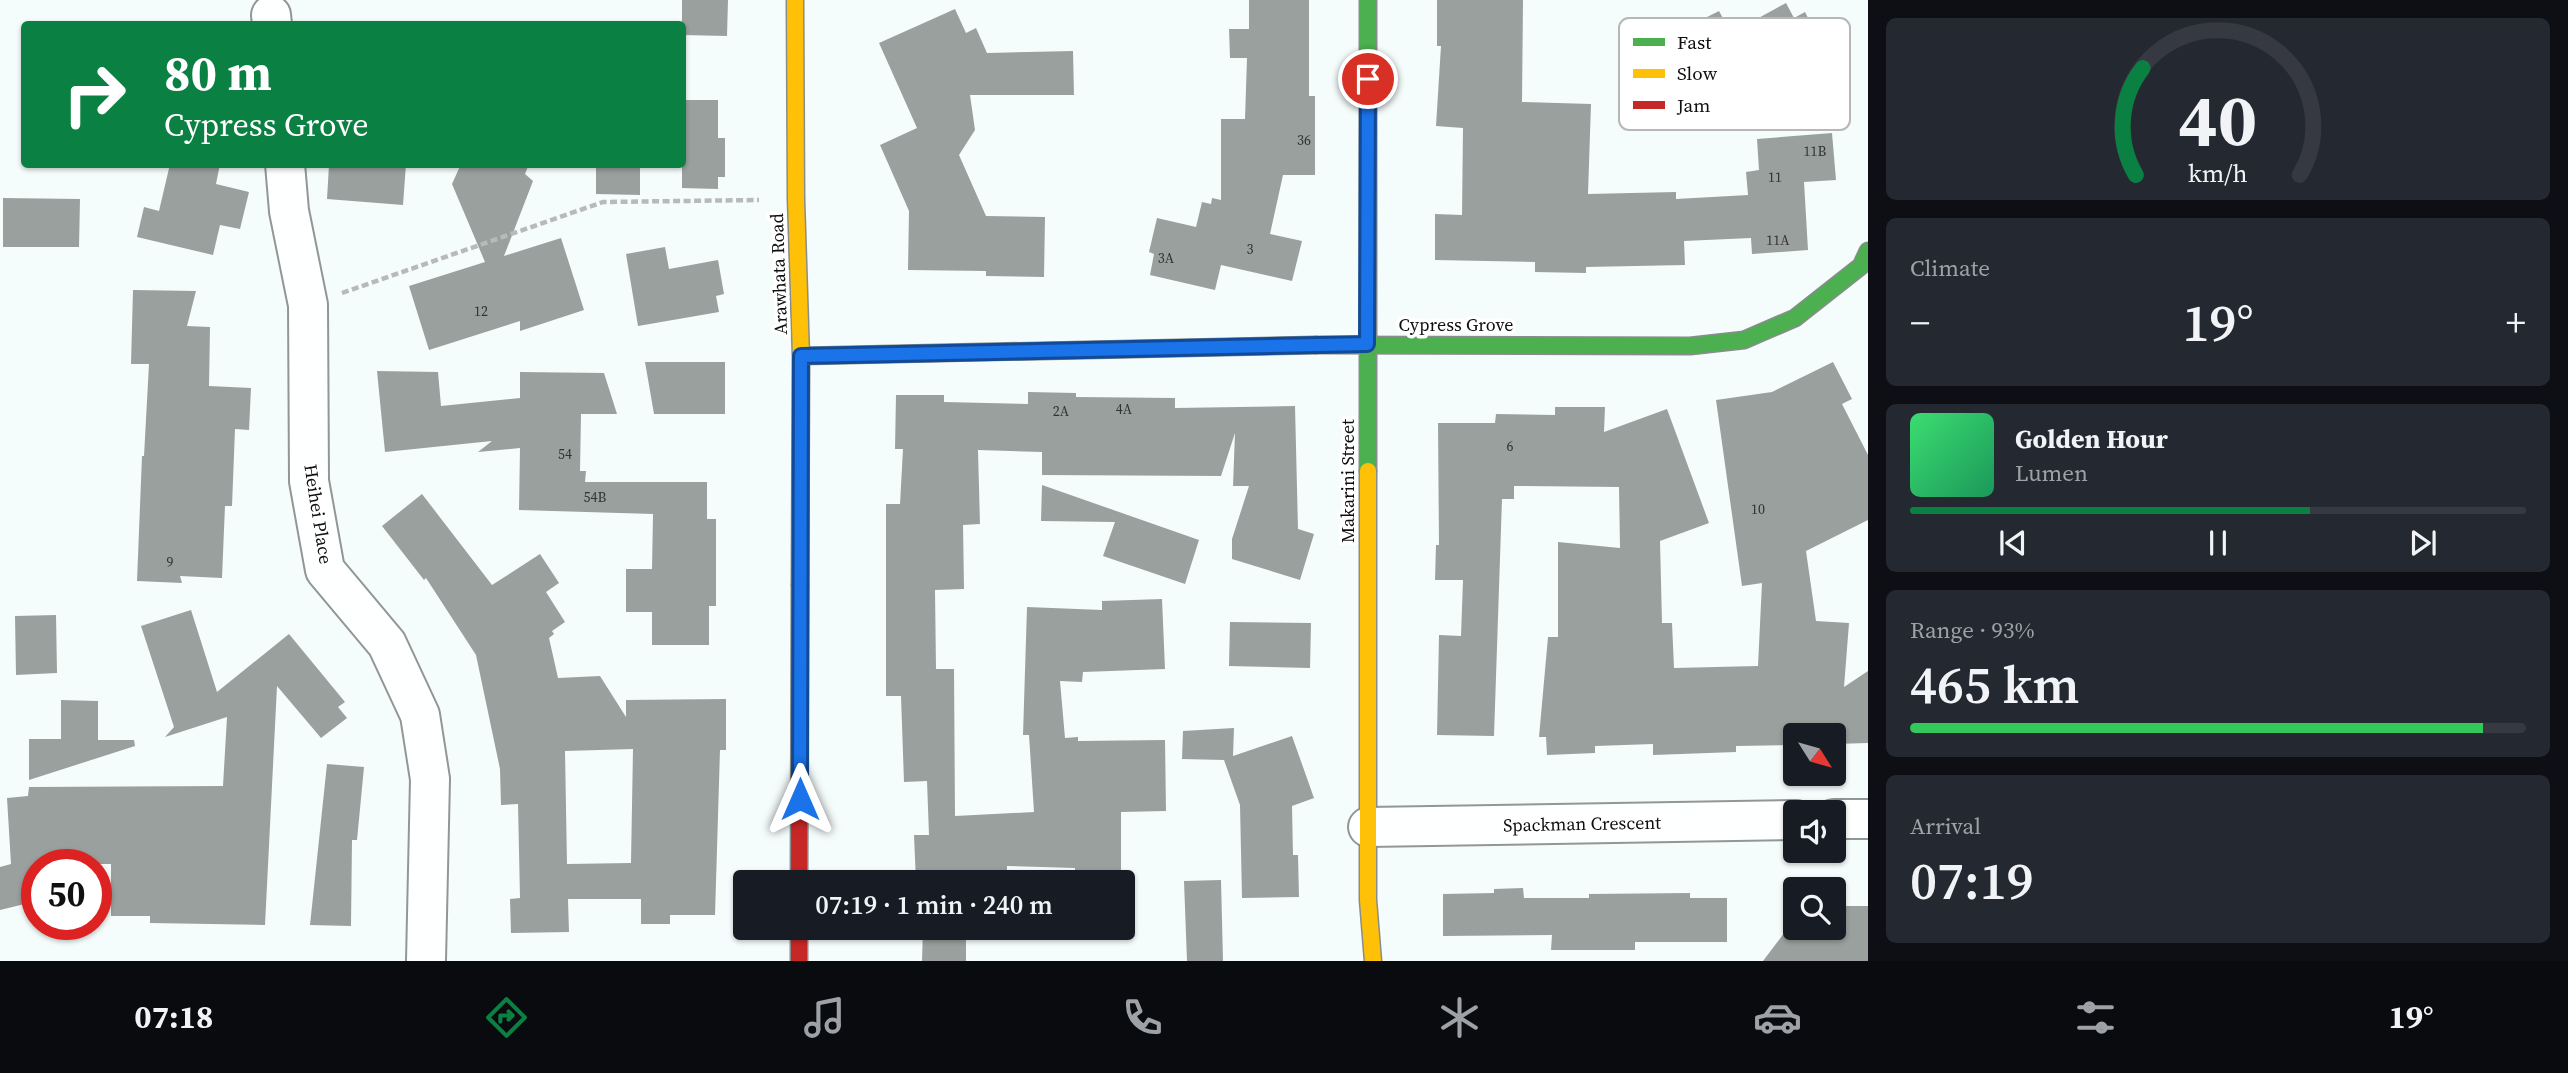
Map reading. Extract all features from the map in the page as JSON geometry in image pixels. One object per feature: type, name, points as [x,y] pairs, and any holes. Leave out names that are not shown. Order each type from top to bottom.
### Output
[{"type":"street","name":"Arawhata Road","points":[[794,0],[801,356],[799,870]]},
{"type":"street","name":"Makarini Street","points":[[1368,0],[1368,900],[1373,961]]},
{"type":"street","name":"Heihei Place","points":[[285,168],[289,211],[308,305],[309,481],[326,570],[387,644],[420,715],[430,779],[426,961]]},
{"type":"street","name":"Cypress Grove","points":[[801,356],[1367,344],[1690,346],[1744,340],[1795,318],[1861,266],[1868,251]]},
{"type":"street","points":[[1846,819],[1868,819]]},
{"type":"street","name":"Spackman Crescent","points":[[1368,827],[1783,820]]},
{"type":"street","points":[[799,940],[799,961]]},
{"type":"path","points":[[308,305],[603,202],[796,199]]},
{"type":"building","points":[[682,0],[728,0],[727,36],[686,35],[686,21],[682,21]]},
{"type":"building","points":[[1249,0],[1309,0],[1309,96],[1315,96],[1315,175],[1283,175],[1270,234],[1302,241],[1292,281],[1221,265],[1215,290],[1150,275],[1154,254],[1149,252],[1157,218],[1196,227],[1202,202],[1211,204],[1212,198],[1221,200],[1221,119],[1245,119],[1247,58],[1230,58],[1229,29],[1249,29]]},
{"type":"building","points":[[1437,0],[1523,0],[1522,102],[1591,104],[1588,194],[1676,192],[1676,199],[1748,195],[1746,172],[1759,170],[1757,139],[1832,133],[1836,180],[1804,182],[1808,250],[1752,254],[1751,238],[1684,241],[1685,265],[1586,267],[1586,273],[1535,272],[1535,262],[1435,260],[1435,214],[1462,215],[1463,128],[1436,126],[1441,46],[1437,46]]},
{"type":"building","points":[[1786,3],[1794,18],[1758,18]]},
{"type":"building","points":[[955,9],[966,33],[976,28],[987,53],[1073,51],[1074,95],[970,95],[975,130],[959,155],[986,216],[1045,217],[1044,277],[986,276],[986,271],[908,270],[909,211],[880,145],[917,128],[879,43]]},
{"type":"building","points":[[1719,11],[1723,18],[1705,18]]},
{"type":"building","points":[[1805,12],[1808,18],[1794,18]]},
{"type":"building","points":[[686,100],[718,100],[718,138],[725,138],[725,177],[718,177],[718,189],[682,188],[682,168],[686,168]]},
{"type":"building","points":[[169,168],[219,168],[216,184],[249,192],[240,229],[220,225],[213,255],[137,237],[144,207],[159,211]]},
{"type":"building","points":[[329,168],[406,168],[403,205],[327,199]]},
{"type":"building","points":[[459,168],[527,168],[525,174],[533,181],[504,256],[561,238],[584,310],[520,331],[520,321],[429,350],[409,286],[485,262],[452,184]]},
{"type":"building","points":[[596,168],[640,168],[640,195],[596,194]]},
{"type":"building","points":[[3,198],[80,199],[79,247],[3,247]]},
{"type":"building","points":[[665,247],[669,269],[718,260],[724,294],[716,296],[719,312],[638,326],[626,254]]},
{"type":"building","points":[[133,290],[196,291],[187,326],[210,327],[209,386],[251,388],[249,430],[235,429],[232,506],[225,506],[222,578],[180,576],[182,583],[137,581],[149,364],[131,364]]},
{"type":"building","points":[[645,362],[725,362],[725,414],[654,414]]},
{"type":"building","points":[[1833,362],[1852,399],[1842,404],[1868,455],[1868,520],[1806,551],[1816,621],[1849,623],[1844,687],[1868,671],[1868,743],[1846,744],[1846,723],[1783,723],[1783,745],[1736,746],[1736,752],[1653,755],[1653,744],[1595,746],[1595,753],[1547,755],[1546,737],[1539,737],[1548,637],[1558,637],[1558,542],[1620,548],[1619,487],[1514,486],[1514,499],[1502,499],[1494,736],[1437,735],[1439,635],[1461,636],[1463,580],[1435,580],[1436,545],[1439,545],[1438,423],[1495,423],[1496,414],[1555,415],[1555,407],[1605,407],[1604,432],[1667,409],[1709,523],[1660,541],[1662,623],[1672,623],[1674,668],[1758,666],[1762,583],[1742,586],[1716,400],[1772,392]]},
{"type":"building","points":[[377,371],[438,372],[441,406],[520,398],[520,372],[604,373],[617,414],[581,414],[580,471],[586,471],[585,482],[707,482],[707,519],[716,519],[716,606],[709,606],[709,645],[652,645],[652,612],[626,612],[626,569],[652,569],[653,514],[519,510],[520,448],[478,452],[492,441],[385,452]]},
{"type":"building","points":[[1028,392],[1076,393],[1076,397],[1175,398],[1175,408],[1295,406],[1298,529],[1314,534],[1300,580],[1232,559],[1232,539],[1249,486],[1233,486],[1235,433],[1221,476],[1042,475],[1042,452],[978,450],[980,524],[963,525],[964,589],[935,590],[936,669],[954,669],[955,816],[1034,812],[1029,735],[1023,735],[1027,607],[1102,610],[1102,601],[1162,599],[1165,669],[1083,672],[1082,682],[1060,681],[1065,738],[1078,737],[1078,741],[1165,740],[1166,811],[1121,812],[1121,870],[1007,866],[1007,870],[915,870],[914,835],[929,835],[927,781],[904,782],[901,696],[886,696],[886,504],[900,504],[903,449],[895,449],[896,395],[944,395],[944,402],[1028,404]]},
{"type":"building","points":[[1042,485],[1199,540],[1185,584],[1103,556],[1115,522],[1041,521]]},
{"type":"building","points":[[422,494],[492,585],[540,554],[559,583],[546,592],[565,622],[552,631],[554,634],[549,638],[558,678],[600,676],[626,717],[626,700],[726,699],[726,750],[720,750],[715,915],[670,915],[670,924],[641,924],[641,899],[568,899],[569,932],[511,933],[510,899],[520,898],[518,804],[501,805],[500,769],[476,655],[426,578],[424,580],[382,526]],"holes":[[[633,749],[631,863],[567,864],[565,751]]]},
{"type":"building","points":[[191,610],[217,692],[289,634],[345,702],[338,707],[347,718],[321,738],[277,686],[265,925],[150,923],[150,916],[112,916],[112,849],[21,849],[21,905],[0,910],[0,867],[11,864],[7,798],[28,796],[29,787],[223,786],[227,717],[165,737],[174,727],[141,626]]},
{"type":"building","points":[[56,615],[57,673],[16,675],[15,616]]},
{"type":"building","points":[[1230,622],[1311,623],[1310,668],[1229,666]]},
{"type":"building","points":[[61,700],[98,701],[98,740],[134,740],[135,746],[29,780],[29,739],[61,739]]},
{"type":"building","points":[[1234,728],[1233,756],[1292,736],[1314,798],[1292,806],[1293,855],[1298,855],[1299,897],[1242,898],[1240,805],[1224,760],[1182,759],[1183,731]]},
{"type":"building","points":[[327,764],[364,767],[357,840],[352,840],[351,926],[310,925]]},
{"type":"building","points":[[1221,880],[1223,961],[1187,961],[1184,881]]},
{"type":"building","points":[[1523,888],[1524,898],[1690,893],[1690,898],[1727,898],[1727,942],[1635,942],[1635,950],[1551,950],[1552,935],[1443,936],[1443,894],[1494,893],[1494,889]]},
{"type":"building","points":[[1846,906],[1868,906],[1868,961],[1763,961],[1783,935],[1783,940],[1846,940]]},
{"type":"building","points":[[923,940],[966,940],[966,961],[922,961]]},
{"type":"traffic: fast","points":[[1368,0],[1368,471]]},
{"type":"traffic: fast","points":[[1316,345],[1690,346],[1744,340],[1795,318],[1861,266],[1868,251]]},
{"type":"traffic: slow","points":[[795,0],[796,199],[801,356],[800,585]]},
{"type":"traffic: slow","points":[[801,356],[1316,345]]},
{"type":"traffic: slow","points":[[1368,471],[1368,900],[1373,961]]},
{"type":"traffic: jam","points":[[799,870],[800,585]]},
{"type":"traffic: jam","points":[[799,940],[799,961]]},
{"type":"route","points":[[800,799],[801,356],[1367,344],[1368,79]]}]
